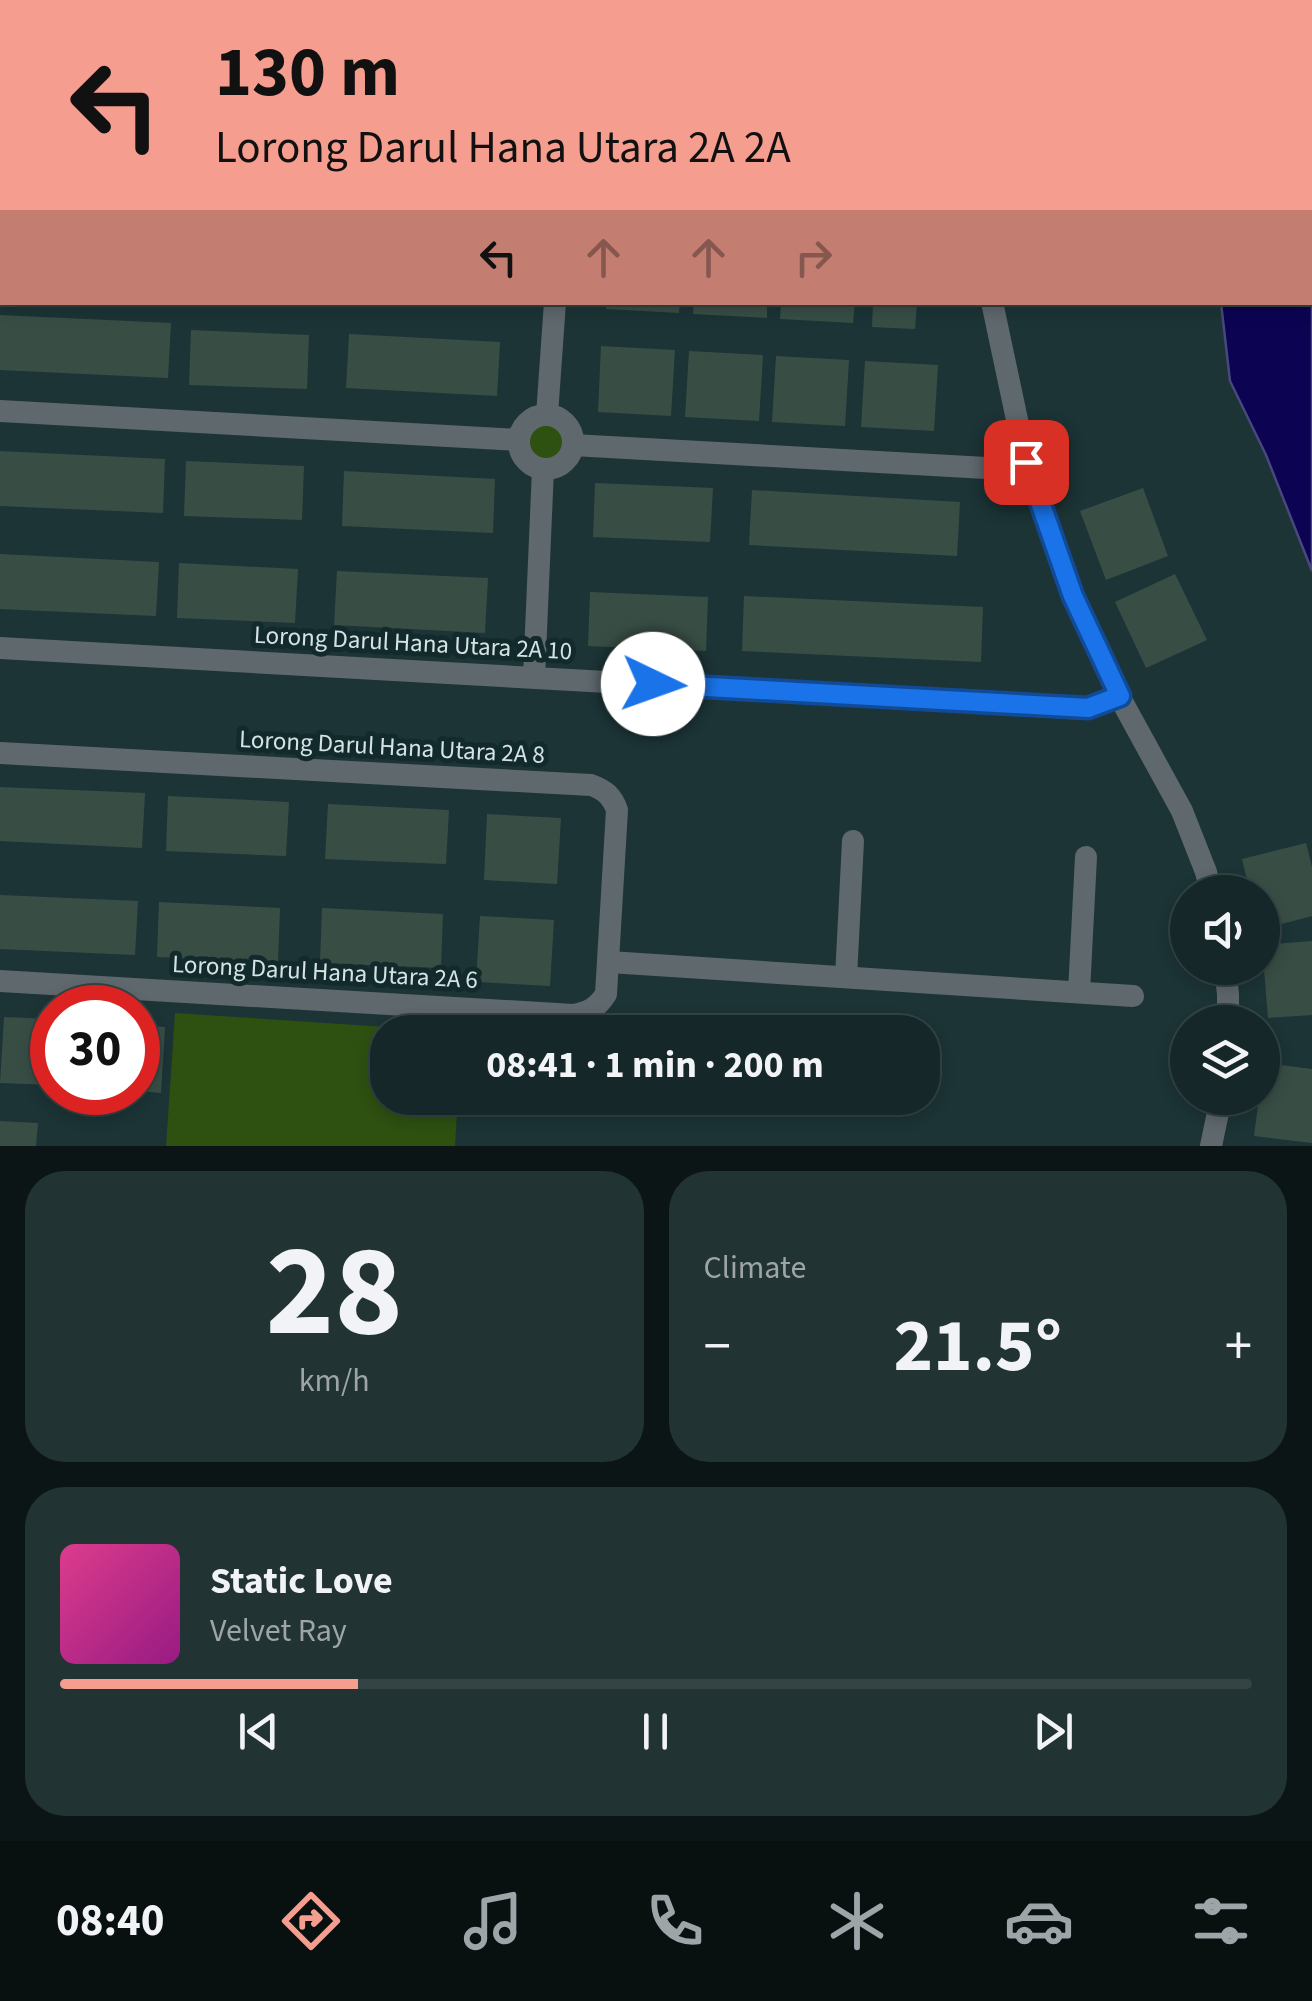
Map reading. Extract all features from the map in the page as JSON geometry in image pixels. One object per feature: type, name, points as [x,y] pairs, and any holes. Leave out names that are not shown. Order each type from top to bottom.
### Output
[{"type":"street","points":[[548,415],[555,305]]},
{"type":"street","points":[[993,305],[1026,462],[1073,596],[1120,696],[1182,811],[1207,875]]},
{"type":"street","points":[[0,411],[519,440]]},
{"type":"street","points":[[548,415],[564,422],[574,445],[566,461],[544,469],[526,461],[519,440],[530,420],[548,415]]},
{"type":"street","points":[[574,445],[1004,468],[1026,462]]},
{"type":"street","points":[[534,678],[544,469]]},
{"type":"street","name":"Lorong Darul Hana Utara 2A 10","points":[[0,648],[1088,708],[1120,696]]},
{"type":"street","name":"Lorong Darul Hana Utara 2A 8","points":[[0,754],[591,785],[612,798],[617,810],[609,962]]},
{"type":"street","points":[[846,977],[853,842]]},
{"type":"street","points":[[1079,992],[1086,856]]},
{"type":"street","points":[[609,962],[1133,996]]},
{"type":"street","name":"Lorong Darul Hana Utara 2A 6","points":[[0,980],[573,1015],[589,1012],[600,1004],[606,994],[609,962]]},
{"type":"street","points":[[1211,1146],[1217,1115]]},
{"type":"green space","points":[[546,422],[560,428],[566,442],[560,456],[546,462],[532,456],[526,442],[532,428]]},
{"type":"green space","points":[[175,1013],[370,1026],[370,1115],[457,1115],[455,1146],[166,1146]]},
{"type":"shaded area","points":[[1221,305],[1312,305],[1312,571],[1266,455],[1230,381]]},
{"type":"building","points":[[606,305],[680,305],[679,313],[606,309]]},
{"type":"building","points":[[694,305],[767,305],[767,318],[693,314]]},
{"type":"building","points":[[781,305],[855,305],[853,323],[780,319]]},
{"type":"building","points":[[873,305],[917,305],[915,329],[872,327]]},
{"type":"building","points":[[0,315],[171,323],[168,378],[0,370]]},
{"type":"building","points":[[191,330],[309,335],[307,389],[189,385]]},
{"type":"building","points":[[349,334],[500,342],[497,396],[346,388]]},
{"type":"building","points":[[601,346],[675,350],[671,416],[598,412]]},
{"type":"building","points":[[689,351],[763,355],[759,421],[685,417]]},
{"type":"building","points":[[776,356],[849,360],[845,426],[772,422]]},
{"type":"building","points":[[865,361],[938,365],[934,431],[861,427]]},
{"type":"building","points":[[0,451],[165,459],[163,513],[0,506]]},
{"type":"building","points":[[186,461],[304,466],[302,520],[184,516]]},
{"type":"building","points":[[344,471],[495,479],[493,533],[342,526]]},
{"type":"building","points":[[595,483],[713,488],[710,542],[593,537]]},
{"type":"building","points":[[1143,488],[1168,556],[1106,580],[1080,511]]},
{"type":"building","points":[[752,490],[960,502],[957,556],[749,545]]},
{"type":"building","points":[[0,554],[159,562],[156,616],[0,609]]},
{"type":"building","points":[[179,563],[298,569],[295,623],[177,618]]},
{"type":"building","points":[[337,571],[488,578],[485,633],[334,625]]},
{"type":"building","points":[[1175,574],[1207,640],[1146,668],[1115,602]]},
{"type":"building","points":[[590,592],[708,597],[706,651],[588,646]]},
{"type":"building","points":[[744,596],[983,607],[981,662],[742,651]]},
{"type":"building","points":[[0,787],[145,793],[142,848],[0,841]]},
{"type":"building","points":[[168,796],[289,802],[286,856],[166,851]]},
{"type":"building","points":[[328,804],[449,810],[446,864],[325,859]]},
{"type":"building","points":[[487,814],[561,818],[557,884],[484,880]]},
{"type":"building","points":[[1306,843],[1312,867],[1312,916],[1280,924],[1280,875],[1246,875],[1242,859]]},
{"type":"building","points":[[0,895],[138,901],[135,955],[0,949]]},
{"type":"building","points":[[159,902],[280,908],[278,962],[157,957]]},
{"type":"building","points":[[322,908],[443,914],[441,968],[320,963]]},
{"type":"building","points":[[480,916],[554,920],[550,986],[476,982]]},
{"type":"building","points":[[1312,941],[1312,1015],[1280,1017],[1280,1005],[1267,1005],[1265,985],[1280,985],[1280,944]]},
{"type":"building","points":[[4,1017],[30,1018],[30,1084],[0,1083]]},
{"type":"building","points":[[160,1027],[165,1027],[160,1093]]},
{"type":"building","points":[[1280,1065],[1312,1069],[1312,1143],[1254,1136],[1257,1115],[1280,1115]]},
{"type":"building","points":[[0,1121],[38,1123],[36,1146],[0,1146]]},
{"type":"route","points":[[653,684],[1088,708],[1120,696],[1073,596],[1026,462]]}]
